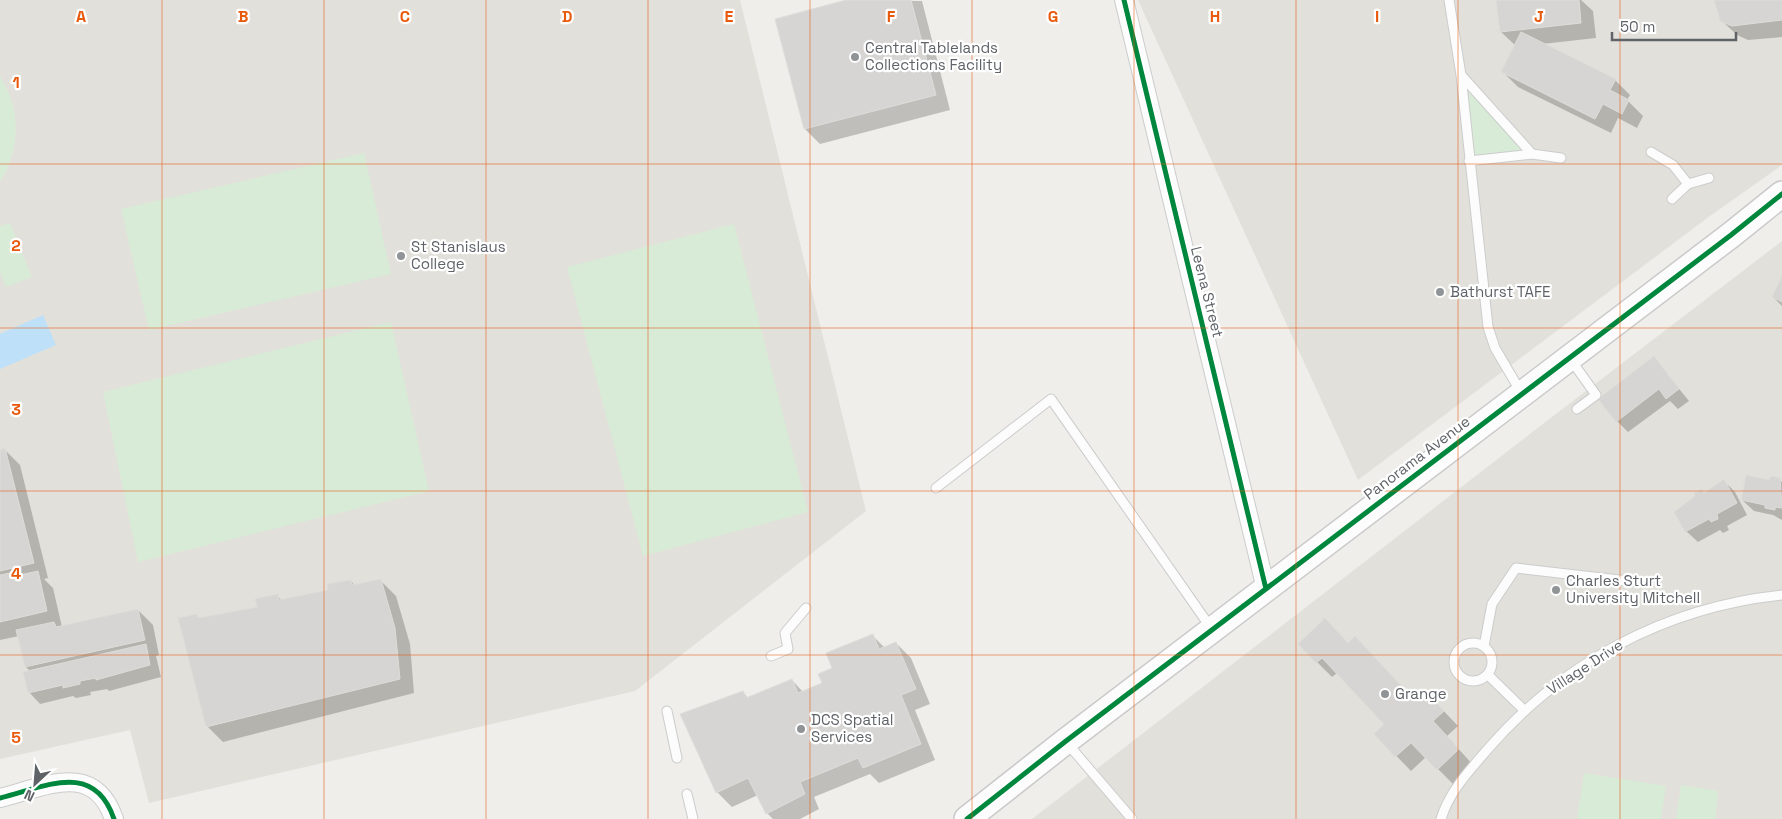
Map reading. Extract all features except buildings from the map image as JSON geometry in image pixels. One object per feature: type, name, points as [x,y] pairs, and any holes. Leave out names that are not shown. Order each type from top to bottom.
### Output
[{"type":"street","name":"Leena Street","points":[[1124,0],[1266,589]]},
{"type":"street","name":"Panorama Avenue","points":[[968,819],[1066,741],[1570,358],[1782,194]]},
{"type":"street","points":[[0,798],[66,783],[80,782],[92,786],[99,792],[107,802],[114,819]]},
{"type":"lane","points":[[1449,0],[1461,75],[1469,161],[1491,339],[1522,394]]},
{"type":"lane","points":[[1461,75],[1532,154]]},
{"type":"lane","points":[[1651,152],[1673,165],[1688,184]]},
{"type":"lane","points":[[1469,161],[1532,154],[1561,158]]},
{"type":"lane","points":[[1672,199],[1688,184],[1709,178]]},
{"type":"lane","points":[[1570,358],[1596,395],[1577,409]]},
{"type":"lane","points":[[936,488],[1051,399],[1131,511],[1212,630]]},
{"type":"lane","points":[[1484,646],[1492,604],[1516,568],[1637,582]]},
{"type":"lane","name":"Village Drive","points":[[1441,819],[1445,807],[1467,773],[1524,710],[1566,676],[1619,643],[1646,630],[1700,611],[1740,601],[1782,595]]},
{"type":"lane","points":[[772,656],[788,649],[785,633],[806,608]]},
{"type":"lane","points":[[1470,643],[1484,646],[1490,652],[1493,660],[1492,668],[1488,675],[1482,680],[1467,681],[1456,672],[1455,657],[1463,646],[1470,643]]},
{"type":"lane","points":[[1488,675],[1524,710]]},
{"type":"lane","points":[[667,711],[677,758]]},
{"type":"lane","points":[[1066,741],[1132,819]]},
{"type":"lane","points":[[687,794],[693,819]]},
{"type":"shaded area","name":"St Stanislaus College","points":[[0,0],[740,0],[866,511],[635,691],[149,803],[130,730],[0,759]]},
{"type":"shaded area","name":"Bathurst TAFE","points":[[1138,0],[1782,0],[1782,165],[1710,216],[1358,480]]},
{"type":"shaded area","name":"Charles Sturt University Mitchell","points":[[1782,241],[1782,819],[1032,819],[1548,420]]},
{"type":"green space","points":[[1461,75],[1532,154],[1469,161]]},
{"type":"green space","points":[[0,76],[12,102],[16,129],[12,155],[0,182]]},
{"type":"green space","points":[[364,153],[391,274],[149,330],[121,209]]},
{"type":"green space","points":[[10,223],[32,277],[6,287],[0,272],[0,226]]},
{"type":"green space","points":[[734,224],[808,512],[643,556],[567,267]]},
{"type":"green space","points":[[391,322],[429,491],[138,562],[103,392]]},
{"type":"green space","points":[[1584,773],[1666,786],[1661,819],[1577,819]]},
{"type":"green space","points":[[1681,785],[1718,791],[1715,819],[1676,819]]},
{"type":"water","points":[[43,315],[56,345],[0,369],[0,334]]},
{"type":"cycle path","points":[[1124,0],[1266,589]]},
{"type":"cycle path","points":[[967,819],[1066,741],[1731,235],[1782,194]]},
{"type":"cycle path","points":[[0,798],[51,784],[66,782],[81,784],[94,789],[105,801],[114,819]]},
{"type":"place","name":"Central Tablelands Collections Facility","points":[[855,57]]},
{"type":"place","name":"St Stanislaus College","points":[[401,256]]},
{"type":"place","name":"Bathurst TAFE","points":[[1440,292]]},
{"type":"place","name":"Charles Sturt University Mitchell","points":[[1556,590]]},
{"type":"place","name":"Grange","points":[[1385,694]]},
{"type":"place","name":"DCS Spatial Services","points":[[801,729]]}]
